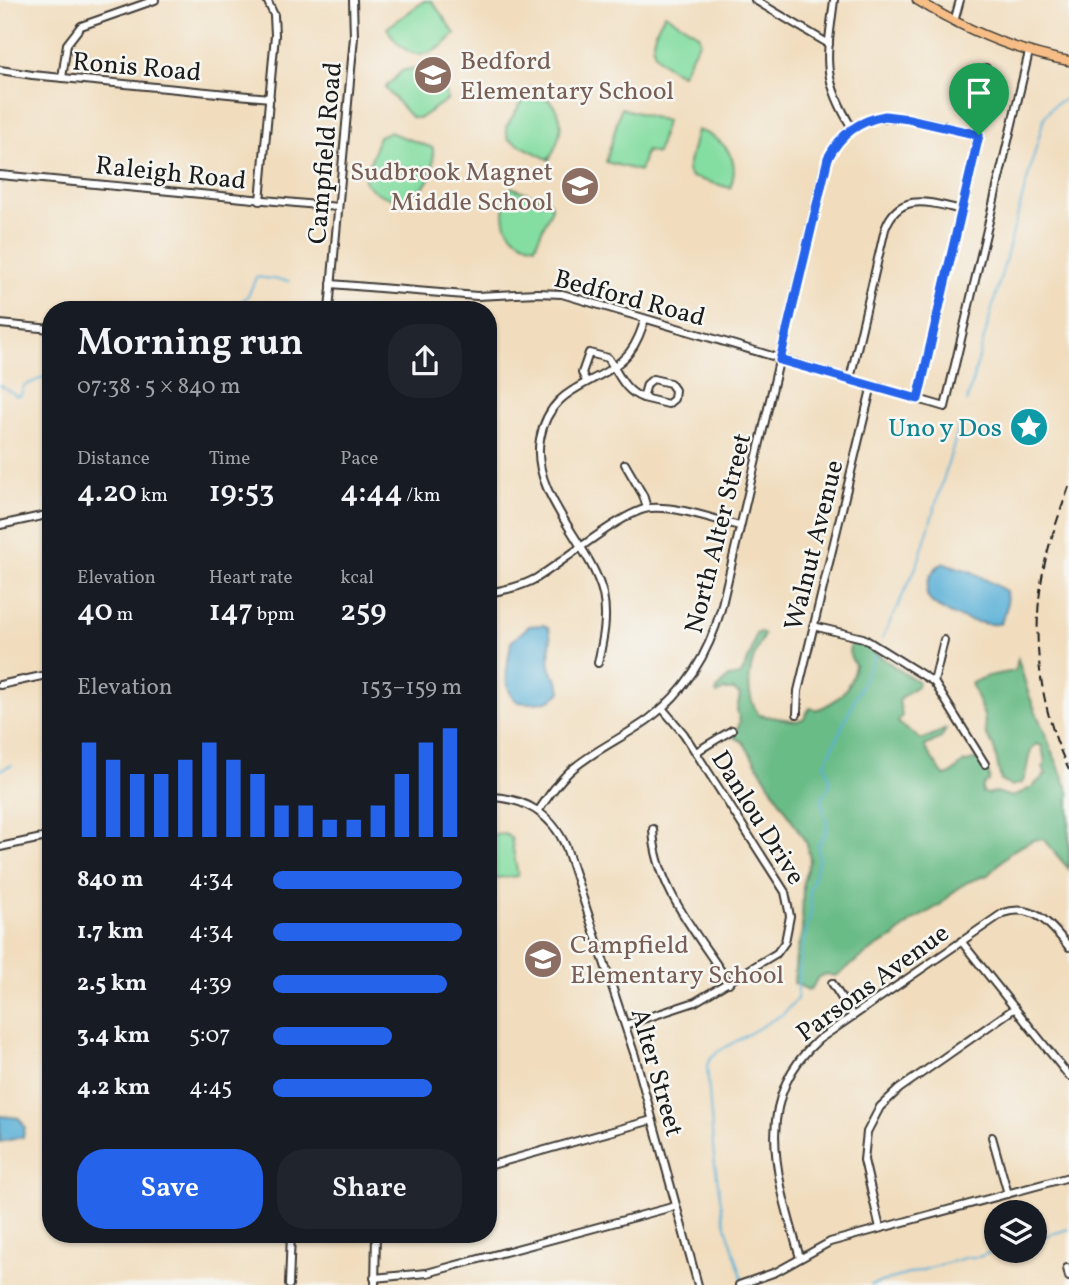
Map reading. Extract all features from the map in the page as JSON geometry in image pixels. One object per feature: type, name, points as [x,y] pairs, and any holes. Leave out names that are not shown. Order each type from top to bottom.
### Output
[{"type":"main road","points":[[917,0],[984,36],[1029,52],[1069,61]]},
{"type":"street","points":[[62,78],[66,44],[81,26],[155,0]]},
{"type":"street","points":[[260,201],[275,24],[267,0]]},
{"type":"street","name":"Campfield Road","points":[[330,301],[354,37],[354,0]]},
{"type":"street","points":[[755,0],[829,44]]},
{"type":"street","points":[[834,0],[827,64],[831,87],[852,128],[873,119],[897,116],[979,135]]},
{"type":"street","points":[[954,22],[960,0]]},
{"type":"street","name":"Bedford Road","points":[[331,284],[478,296],[549,293],[575,298],[945,407],[1029,52]]},
{"type":"street","points":[[918,399],[979,135],[981,86],[986,68]]},
{"type":"street","name":"Ronis Road","points":[[0,70],[270,97]]},
{"type":"street","name":"North Alter Street","points":[[539,810],[570,770],[662,708],[685,684],[711,641],[824,169],[833,149],[852,128]]},
{"type":"street","name":"Raleigh Road","points":[[0,175],[338,207]]},
{"type":"street","points":[[850,379],[885,229],[891,216],[900,207],[915,201],[962,211]]},
{"type":"street","points":[[598,663],[605,631],[603,596],[594,572],[545,485],[539,450],[543,428],[552,409],[568,393],[628,355],[645,319]]},
{"type":"street","points":[[0,324],[42,328]]},
{"type":"street","points":[[586,381],[583,373],[589,353],[608,358],[629,391],[643,398],[667,404],[674,399],[675,390],[670,383],[653,379],[647,384],[643,398]]},
{"type":"street","name":"Walnut Avenue","points":[[797,714],[798,691],[872,385]]},
{"type":"street","points":[[625,464],[643,495],[647,508]]},
{"type":"street","points":[[497,591],[525,584],[626,516],[647,508],[668,509],[740,526]]},
{"type":"street","points":[[0,525],[42,515]]},
{"type":"street","points":[[813,626],[863,638],[934,682],[985,764]]},
{"type":"street","points":[[934,682],[944,640]]},
{"type":"street","points":[[0,685],[42,676]]},
{"type":"street","name":"Danlou Drive","points":[[625,1026],[688,1005],[782,948],[788,935],[790,908],[785,892],[696,752],[662,708]]},
{"type":"street","points":[[696,752],[732,730]]},
{"type":"street","points":[[497,798],[512,799],[539,810]]},
{"type":"street","name":"Alter Street","points":[[539,810],[555,827],[566,847],[625,1026],[698,1285]]},
{"type":"street","points":[[653,829],[656,853],[667,886],[729,982]]},
{"type":"street","points":[[0,847],[42,838]]},
{"type":"street","name":"Parsons Avenue","points":[[800,1258],[775,1161],[775,1130],[778,1107],[791,1072],[800,1058],[818,1040],[995,918],[1018,910],[1027,911],[1044,918],[1069,947]]},
{"type":"street","points":[[961,941],[1069,1076]]},
{"type":"street","points":[[832,982],[853,1016]]},
{"type":"street","points":[[880,1228],[864,1160],[867,1132],[880,1107],[899,1089],[1015,1008]]},
{"type":"street","points":[[497,1163],[652,1120]]},
{"type":"street","points":[[992,1137],[1008,1194]]},
{"type":"street","points":[[739,1285],[776,1272],[830,1242],[1069,1177]]},
{"type":"street","points":[[376,1243],[374,1281],[426,1273],[676,1206]]},
{"type":"street","points":[[289,1285],[291,1243]]},
{"type":"street","points":[[1067,1268],[1069,1277]]},
{"type":"green space","points":[[424,1],[432,1],[455,34],[436,50],[419,54],[402,47],[387,28]]},
{"type":"green space","points":[[665,14],[698,34],[700,40],[682,74],[663,63],[654,50],[655,34]]},
{"type":"green space","points":[[410,69],[435,76],[448,99],[420,118],[412,118],[385,88],[402,71]]},
{"type":"green space","points":[[531,88],[551,102],[560,118],[559,137],[549,160],[508,139],[506,127]]},
{"type":"green space","points":[[621,108],[666,121],[657,154],[646,151],[640,171],[606,162]]},
{"type":"green space","points":[[697,130],[715,138],[728,151],[734,168],[730,188],[691,177],[687,171]]},
{"type":"green space","points":[[389,132],[433,148],[431,175],[425,185],[409,196],[390,198],[372,189],[364,181],[379,136]]},
{"type":"green space","points":[[511,187],[550,202],[552,208],[535,246],[516,237],[506,224],[505,207]]},
{"type":"green space","points":[[761,632],[764,635],[752,664],[749,685],[750,695],[759,715],[796,721],[803,719],[810,708],[816,710],[837,699],[847,688],[853,673],[855,665],[849,649],[851,643],[855,642],[872,650],[918,681],[917,686],[899,701],[902,715],[898,722],[921,740],[946,729],[941,738],[925,746],[944,776],[951,774],[963,763],[978,759],[989,774],[989,781],[983,785],[982,792],[996,792],[1012,797],[1031,788],[1046,774],[1043,768],[1045,763],[1042,746],[1036,744],[1033,748],[1022,783],[1011,786],[1001,781],[994,747],[986,735],[984,716],[971,683],[988,676],[1015,671],[1018,659],[1029,695],[1069,792],[1069,869],[1043,839],[1033,840],[1012,851],[988,875],[958,888],[940,905],[911,922],[893,938],[877,946],[836,976],[826,974],[818,977],[808,990],[794,983],[796,956],[802,931],[803,882],[810,860],[807,844],[743,742],[734,737],[740,722],[737,710],[740,695],[734,690],[724,690],[717,694],[716,691],[728,677],[738,676],[743,671],[756,634]]},
{"type":"green space","points":[[497,834],[505,834],[511,838],[518,876],[497,878]]},
{"type":"water","points":[[944,563],[972,572],[1006,591],[1007,606],[1001,623],[985,624],[961,618],[931,601],[927,595],[929,579],[935,569]]},
{"type":"water","points":[[529,626],[548,627],[550,632],[550,666],[561,692],[552,699],[541,702],[518,702],[512,696],[507,682],[511,642]]},
{"type":"water","points":[[0,1116],[19,1118],[25,1127],[23,1137],[0,1142]]},
{"type":"waterway","points":[[967,401],[1044,118],[1054,105],[1069,99]]},
{"type":"waterway","points":[[242,301],[249,294],[256,277],[289,281]]},
{"type":"waterway","points":[[0,385],[17,396],[21,395],[24,386],[42,378]]},
{"type":"waterway","points":[[882,639],[918,563],[960,424]]},
{"type":"waterway","points":[[743,1281],[723,1216],[714,1158],[707,1065],[711,1057],[719,1051],[783,1014],[797,999],[801,954],[811,911],[810,889],[819,859],[818,845],[827,825],[822,797],[830,781],[825,764],[875,655]]},
{"type":"waterway","points":[[0,770],[12,765]]},
{"type":"waterway","points":[[1047,1235],[1069,1229]]},
{"type":"waterway","points":[[870,1285],[984,1255]]},
{"type":"railway","points":[[1069,487],[1047,554],[1038,608],[1039,664],[1043,691],[1058,745],[1069,770]]},
{"type":"place","name":"Bedford Elementary School","points":[[433,75]]},
{"type":"place","name":"Sudbrook Magnet Middle School","points":[[580,186]]},
{"type":"place","name":"Uno y Dos","points":[[1029,427]]},
{"type":"place","name":"Campfield Elementary School","points":[[543,959]]},
{"type":"route","points":[[885,116],[897,116],[979,135],[918,399],[780,360],[824,169],[840,140],[862,122],[885,116]]}]
